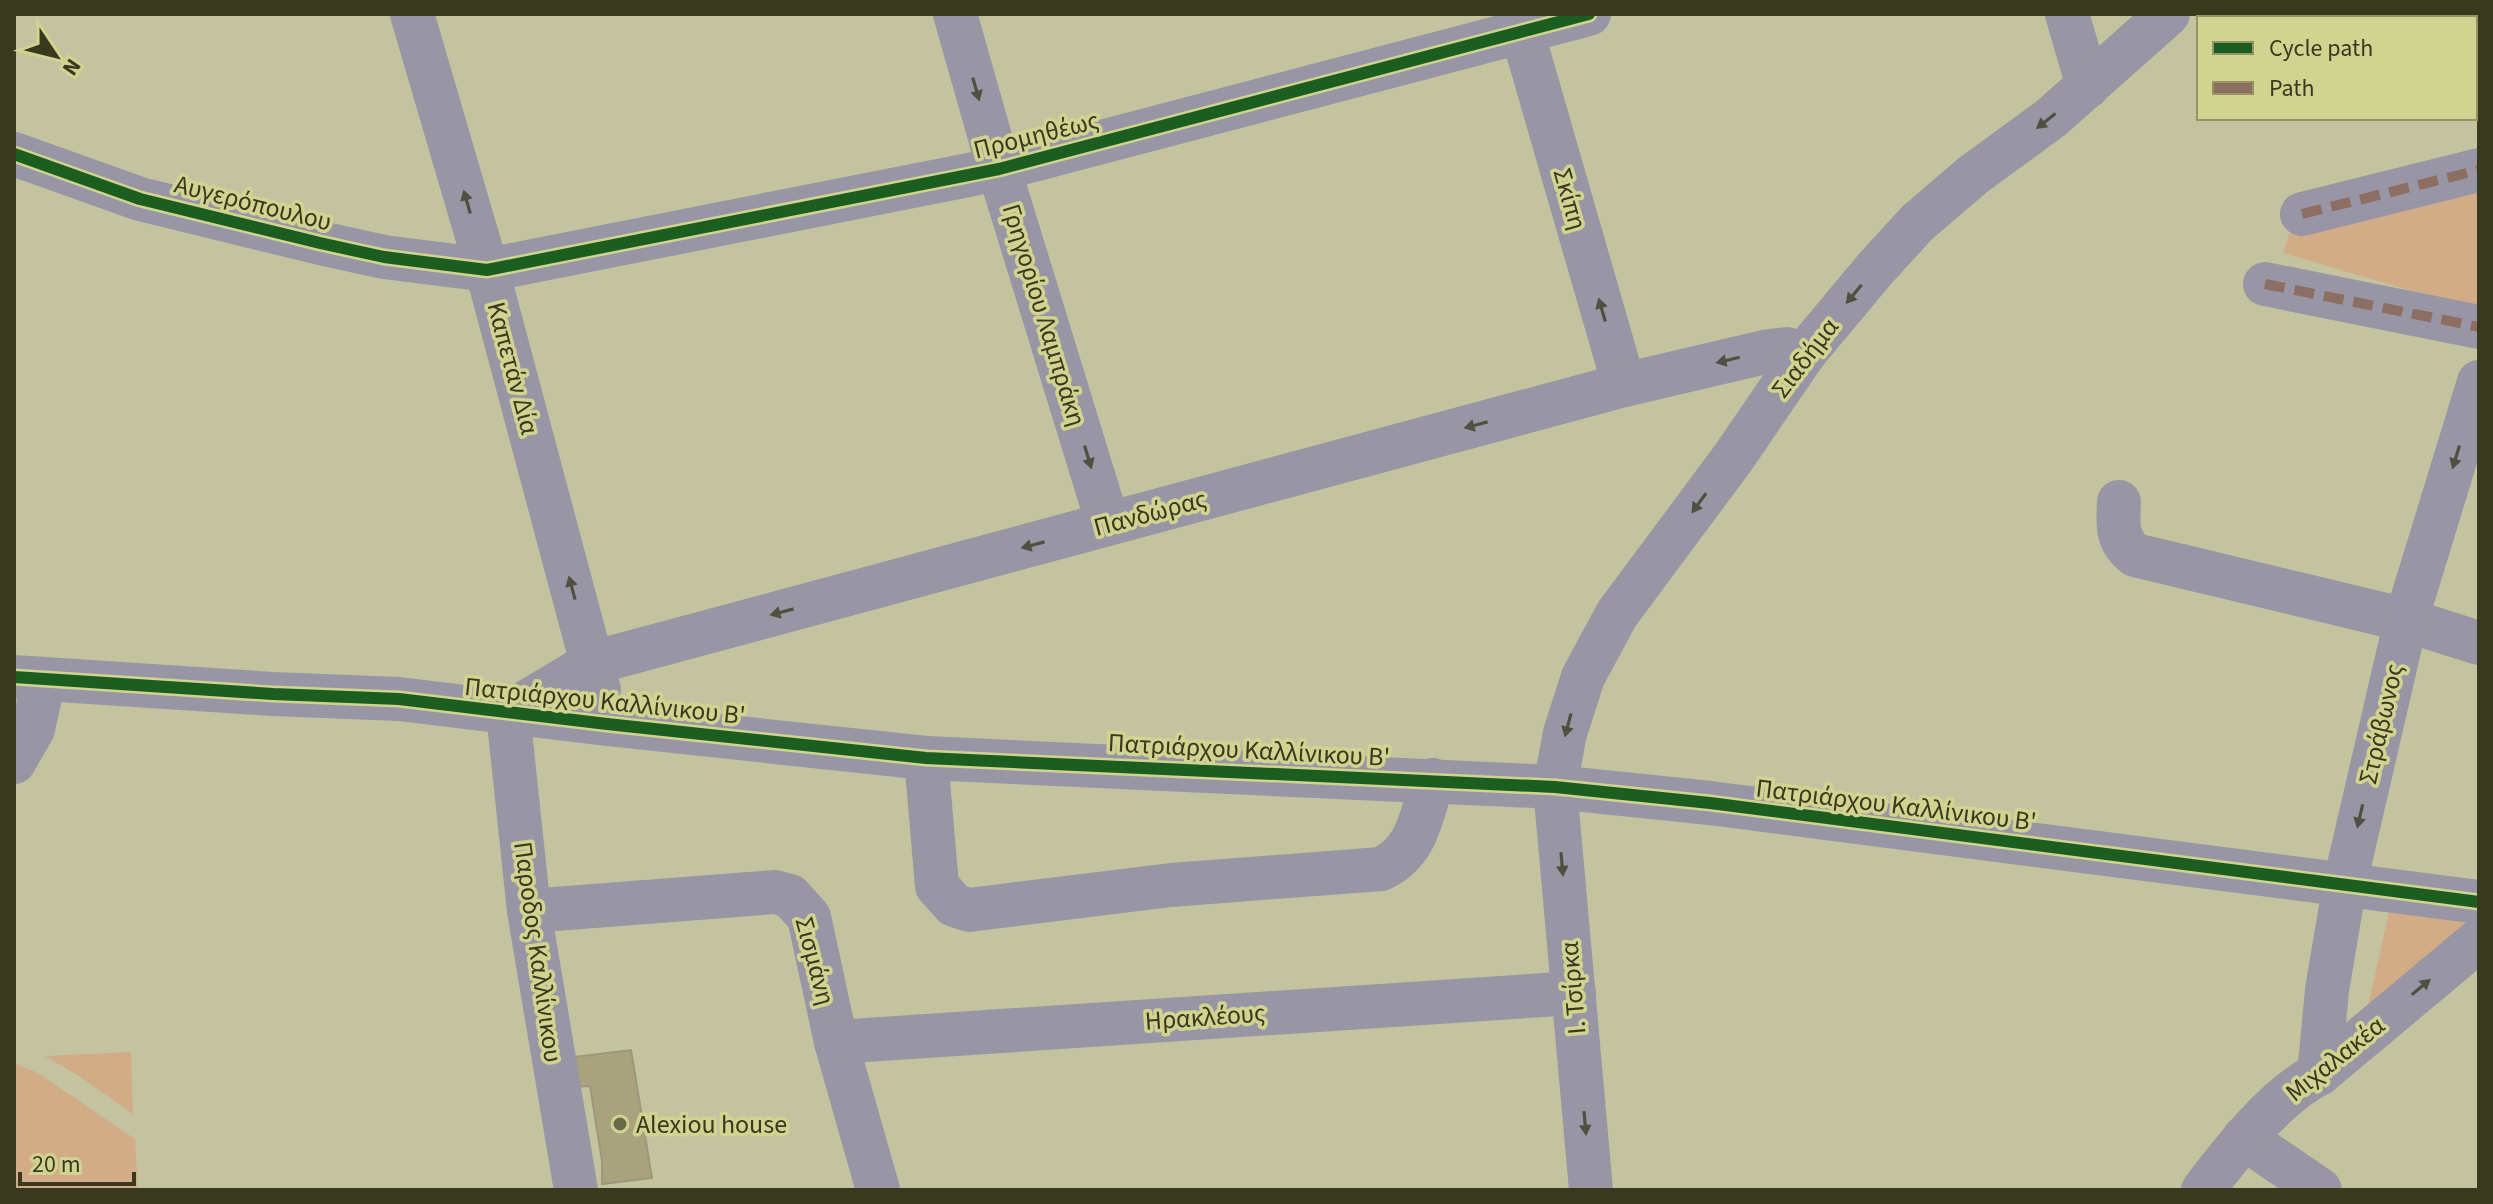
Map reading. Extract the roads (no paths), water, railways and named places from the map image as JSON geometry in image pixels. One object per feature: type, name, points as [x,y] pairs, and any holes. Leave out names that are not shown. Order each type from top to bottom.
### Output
[{"type":"street","name":"Καπετάν Δία","points":[[412,14],[487,270],[607,724]]},
{"type":"street","name":"Γρηγορίου Λαμπράκη","points":[[955,14],[1108,524]]},
{"type":"street","name":"Προμηθέως","points":[[487,270],[999,169],[1519,23],[1589,14]]},
{"type":"street","points":[[2067,14],[2088,86]]},
{"type":"street","name":"Σιαδήμα","points":[[1555,787],[1575,701],[1600,641],[1804,354],[1917,223],[1973,175],[2051,118],[2168,14]]},
{"type":"street","name":"Σκίπη","points":[[1519,23],[1624,385]]},
{"type":"street","name":"Αυγερόπουλου","points":[[14,154],[140,199],[384,257],[487,270]]},
{"type":"street","points":[[2302,214],[2479,170]]},
{"type":"street","points":[[2265,284],[2479,327]]},
{"type":"street","name":"Πανδώρας","points":[[508,713],[592,663],[1624,385],[1769,351],[1787,349],[1804,354]]},
{"type":"street","name":"Στράβωνος","points":[[2319,1074],[2327,990],[2345,883],[2406,620],[2479,382]]},
{"type":"street","points":[[2119,502],[2117,530],[2120,541],[2135,555],[2406,620],[2479,643]]},
{"type":"street","points":[[14,762],[33,729],[29,678]]},
{"type":"street","name":"Πατριάρχου Καλλίνικου B'","points":[[29,678],[399,699],[926,758],[1555,787],[1757,809],[2479,902]]},
{"type":"street","name":"Παροδος Καλλίνικου","points":[[508,713],[529,911],[576,1190]]},
{"type":"street","points":[[926,758],[937,886],[954,905],[969,910],[1201,882],[1381,869],[1405,854],[1414,839],[1433,780]]},
{"type":"street","name":"Ι. Τσίρκα","points":[[1555,787],[1591,1190]]},
{"type":"street","name":"Σισμάνη","points":[[529,911],[775,892],[790,896],[809,917],[836,1042],[878,1190]]},
{"type":"street","name":"Μιχαλακέα","points":[[2203,1190],[2244,1138],[2292,1092],[2319,1074],[2479,940]]},
{"type":"street","name":"Ηρακλέους","points":[[836,1042],[1574,993]]},
{"type":"street","points":[[2244,1138],[2320,1190]]},
{"type":"place","name":"Alexiou house","points":[[620,1124]]}]
